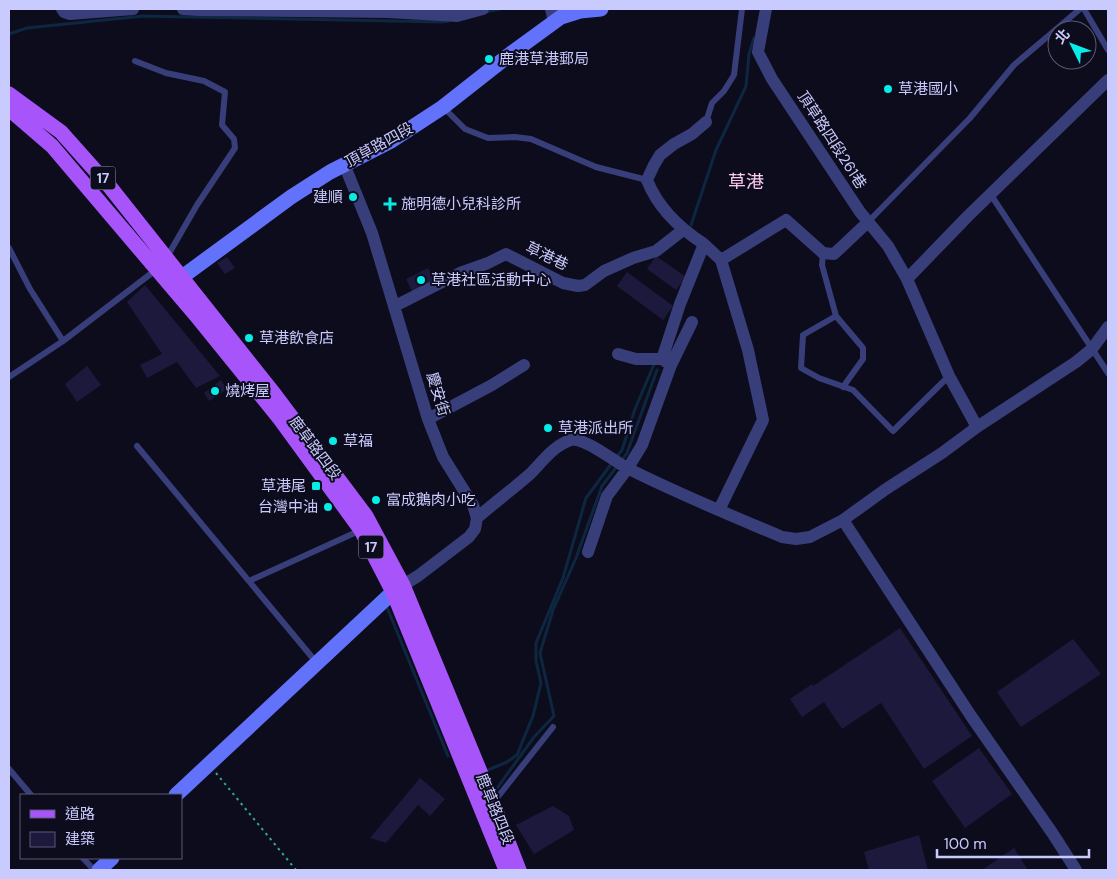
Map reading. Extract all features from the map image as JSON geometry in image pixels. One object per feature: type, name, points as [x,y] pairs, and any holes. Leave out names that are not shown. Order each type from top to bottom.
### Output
[{"type":"main road","name":"鹿草路四段","points":[[9,94],[61,132],[110,187],[276,395],[366,516],[493,803],[519,870]]},
{"type":"main road","name":"鹿草路四段","points":[[9,109],[52,146],[156,270],[280,419],[361,530],[398,588],[506,870]]},
{"type":"street","points":[[62,9],[70,14],[133,9]]},
{"type":"street","points":[[183,9],[388,12],[457,16],[483,9]]},
{"type":"street","name":"頂草路四段","points":[[182,277],[291,197],[443,107],[514,52],[553,16],[561,17],[580,11],[601,9]]},
{"type":"street","name":"頂草路四段261巷","points":[[766,9],[758,52],[772,79],[860,212],[888,246],[907,279],[949,376],[977,428]]},
{"type":"street","points":[[907,279],[1108,80]]},
{"type":"street","points":[[706,122],[692,134],[674,144],[660,155],[654,164],[648,180],[662,208],[683,230],[704,244],[721,260],[748,350],[763,420],[720,510]]},
{"type":"street","name":"慶安街","points":[[344,164],[372,233],[428,419],[443,457],[473,505],[477,518]]},
{"type":"street","points":[[721,260],[786,220],[823,253],[834,254],[868,222]]},
{"type":"street","name":"草港巷","points":[[395,306],[460,273],[506,254],[563,283],[578,286],[585,285],[604,271],[633,258],[656,251],[683,230]]},
{"type":"street","points":[[588,552],[606,496],[642,445],[667,362],[680,304],[704,244]]},
{"type":"street","points":[[156,270],[182,277]]},
{"type":"street","points":[[667,362],[692,322]]},
{"type":"street","points":[[177,794],[398,588],[433,565],[469,537],[475,529],[477,518],[562,444],[574,440],[591,445],[626,467],[782,537],[796,539],[810,537],[843,520],[886,489],[942,454],[977,428],[1053,378],[1092,349],[1108,327]]},
{"type":"street","points":[[618,354],[636,360],[667,362]]},
{"type":"street","points":[[428,419],[492,385],[524,365]]},
{"type":"street","points":[[843,520],[971,716],[1076,870]]},
{"type":"street","points":[[99,870],[111,859]]},
{"type":"lane","points":[[706,122],[712,103],[724,91],[734,75],[742,9]]},
{"type":"lane","points":[[868,222],[970,118],[1014,65],[1080,9]]},
{"type":"lane","points":[[1084,9],[1108,50]]},
{"type":"lane","points":[[9,377],[64,340],[156,270],[166,258],[197,205],[235,148],[234,139],[222,125],[224,92],[204,81],[166,73],[135,62]]},
{"type":"lane","points":[[443,107],[465,129],[488,138],[515,137],[531,139],[596,167],[648,180]]},
{"type":"lane","points":[[991,196],[1108,374]]},
{"type":"lane","points":[[9,248],[30,290],[64,340]]},
{"type":"lane","points":[[823,253],[822,265],[836,316],[864,348],[863,359],[844,387]]},
{"type":"lane","points":[[836,316],[803,335],[801,368],[819,378],[853,390],[893,431],[949,376]]},
{"type":"lane","points":[[137,446],[317,662]]},
{"type":"lane","points":[[249,582],[361,530]]},
{"type":"lane","points":[[493,803],[553,727]]},
{"type":"lane","points":[[9,769],[30,794]]},
{"type":"lane","points":[[84,859],[94,870]]},
{"type":"path","points":[[209,763],[296,870]]},
{"type":"building","points":[[656,256],[686,277],[676,290],[647,269]]},
{"type":"building","points":[[227,257],[235,268],[225,274],[217,263]]},
{"type":"building","name":"草港社區活動中心","points":[[428,268],[435,281],[413,293],[406,279]]},
{"type":"building","points":[[627,272],[673,306],[663,320],[617,286]]},
{"type":"building","points":[[145,285],[220,376],[196,388],[177,362],[147,378],[140,365],[162,354],[127,302]]},
{"type":"building","points":[[87,366],[101,385],[77,402],[65,384]]},
{"type":"building","name":"燒烤屋","points":[[221,380],[227,389],[209,401],[204,393]]},
{"type":"building","points":[[900,628],[972,736],[924,769],[881,703],[842,729],[824,702],[802,717],[790,699],[812,684],[813,686]]},
{"type":"building","points":[[1073,639],[1101,674],[1021,727],[997,692]]},
{"type":"building","points":[[979,748],[1012,794],[965,828],[932,781]]},
{"type":"building","points":[[420,778],[445,799],[430,816],[418,805],[386,843],[370,838]]},
{"type":"building","points":[[553,806],[569,816],[574,830],[534,854],[516,825]]},
{"type":"building","points":[[919,835],[928,870],[869,870],[864,852]]},
{"type":"building","points":[[1014,848],[1028,870],[982,870]]},
{"type":"waterway","points":[[486,12],[500,9]]},
{"type":"waterway","points":[[9,34],[27,28],[143,16],[448,21]]},
{"type":"waterway","points":[[691,225],[716,150],[746,86],[749,54],[754,38]]},
{"type":"waterway","points":[[616,458],[622,450],[635,409],[655,362]]},
{"type":"waterway","points":[[622,460],[627,453],[657,370]]},
{"type":"waterway","points":[[488,770],[507,762],[517,755],[533,716],[541,683],[536,661],[536,643],[563,578],[586,498],[612,463]]},
{"type":"waterway","points":[[495,791],[534,737],[554,716],[540,653],[553,610],[576,558],[602,486],[618,465]]},
{"type":"waterway","points":[[386,605],[448,756]]},
{"type":"place","name":"鹿港草港郵局","points":[[489,59]]},
{"type":"place","name":"草港國小","points":[[888,89]]},
{"type":"place","name":"建順","points":[[353,197]]},
{"type":"place","name":"施明德小兒科診所","points":[[390,204]]},
{"type":"place","name":"草港社區活動中心","points":[[421,280]]},
{"type":"place","name":"草港飲食店","points":[[249,338]]},
{"type":"place","name":"燒烤屋","points":[[215,391]]},
{"type":"place","name":"草港派出所","points":[[548,428]]},
{"type":"place","name":"草福","points":[[333,441]]},
{"type":"place","name":"草港尾","points":[[316,486]]},
{"type":"place","name":"富成鵝肉小吃","points":[[376,500]]},
{"type":"place","name":"台灣中油","points":[[328,507]]},
{"type":"district","name":"草港","points":[[746,182]]}]
